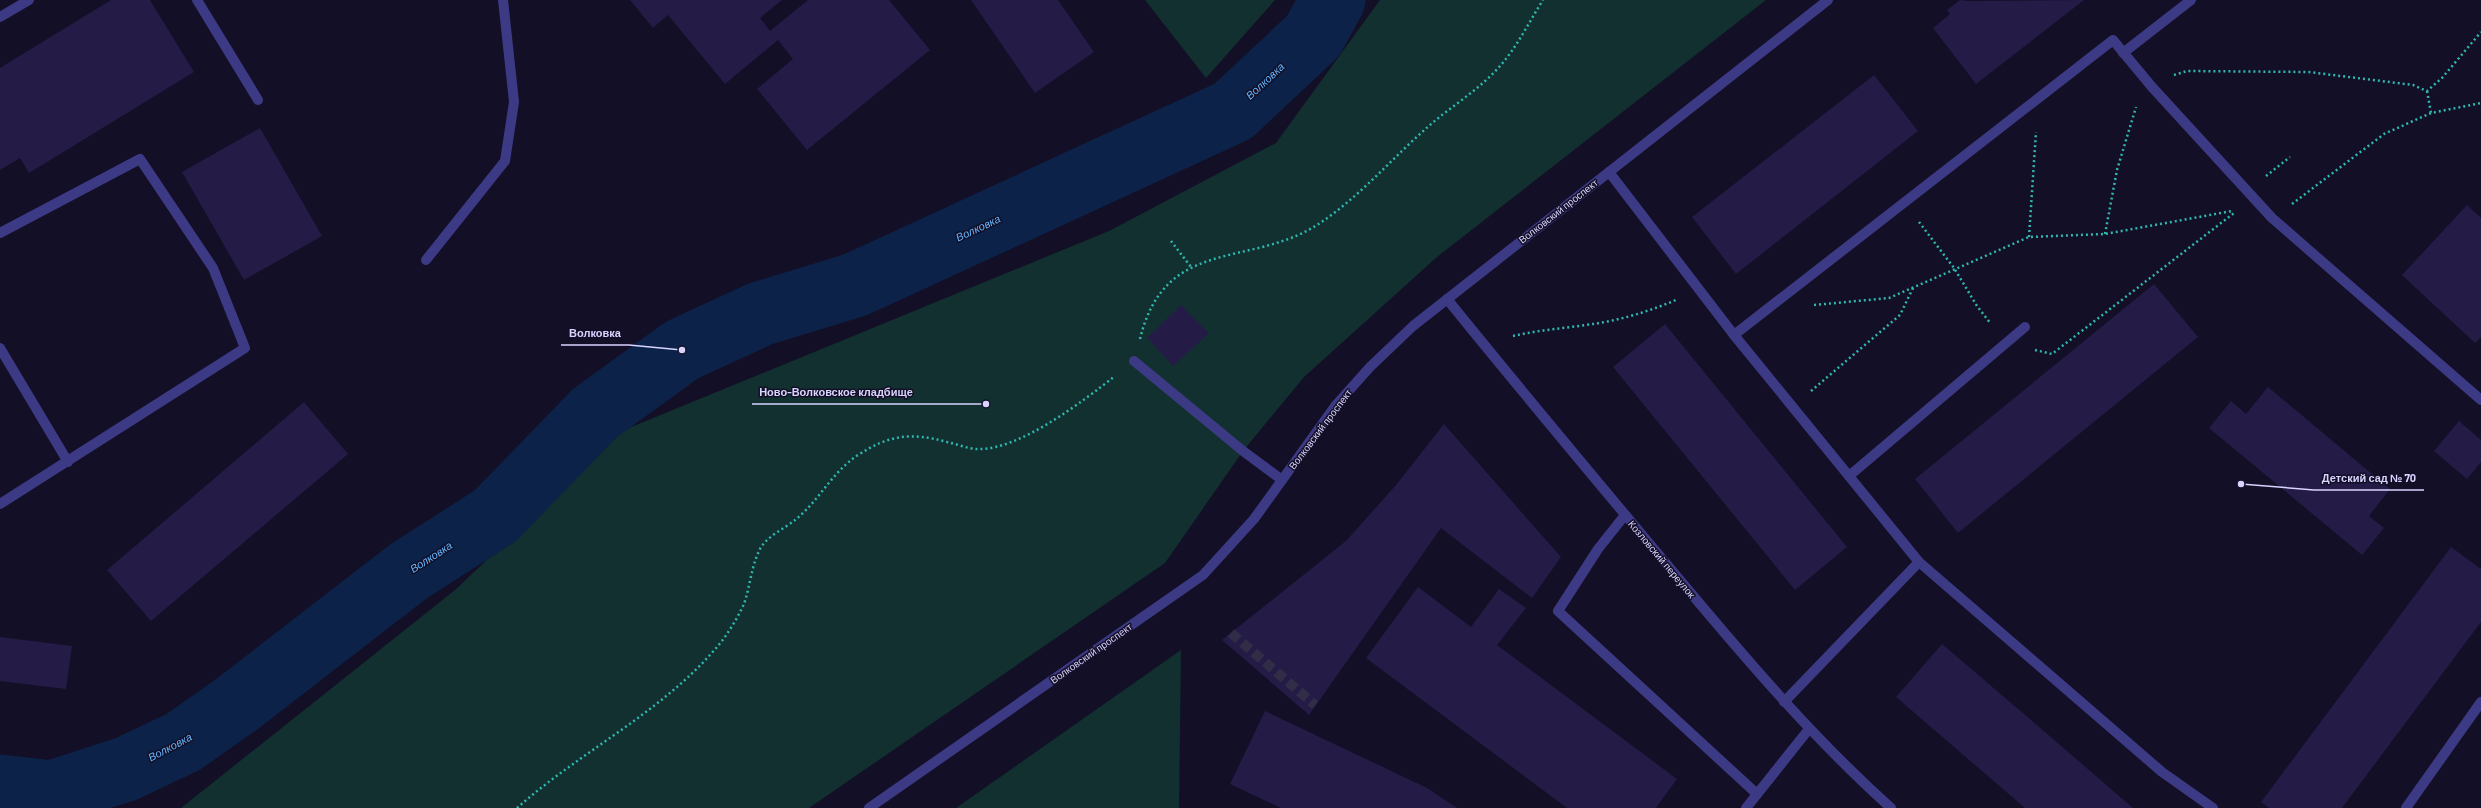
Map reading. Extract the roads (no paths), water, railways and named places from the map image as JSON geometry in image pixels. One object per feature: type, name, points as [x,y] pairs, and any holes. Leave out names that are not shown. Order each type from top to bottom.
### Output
[{"type":"street","points":[[0,17],[29,0]]},
{"type":"street","points":[[197,0],[258,100]]},
{"type":"street","points":[[426,260],[505,161],[514,102],[503,0]]},
{"type":"street","name":"Волковский проспект","points":[[869,808],[1203,575],[1254,519],[1336,406],[1370,367],[1447,299],[1828,0]]},
{"type":"street","points":[[2123,53],[2191,0]]},
{"type":"street","points":[[1734,335],[2113,40],[2152,88],[2272,218],[2481,400]]},
{"type":"street","points":[[0,232],[140,159],[213,268],[245,348],[0,504]]},
{"type":"street","points":[[1609,172],[1734,335],[1919,562],[2162,772],[2213,808]]},
{"type":"street","name":"Козловский переулок","points":[[1447,299],[1625,515],[1784,702],[1857,778],[1891,808]]},
{"type":"street","points":[[1849,476],[2025,327]]},
{"type":"street","points":[[0,348],[68,462]]},
{"type":"street","points":[[1134,361],[1243,451],[1282,480]]},
{"type":"street","points":[[1625,515],[1598,549],[1558,611],[1757,794]]},
{"type":"street","points":[[1784,702],[1919,562]]},
{"type":"street","points":[[2406,808],[2481,702]]},
{"type":"street","points":[[1746,808],[1809,729]]},
{"type":"waterway","name":"Волковка","points":[[0,787],[52,793],[126,769],[183,742],[237,704],[409,571],[495,516],[595,413],[682,350],[760,314],[855,285],[1233,111],[1313,36],[1333,0]]},
{"type":"waterway","points":[[2,787],[3,808]]},
{"type":"tunnel","points":[[1231,633],[1315,705]]},
{"type":"place","name":"Волковка","points":[[682,350]]},
{"type":"place","name":"Ново-Волковское кладбище","points":[[986,404]]},
{"type":"place","name":"Детский сад № 70","points":[[2241,484]]}]
